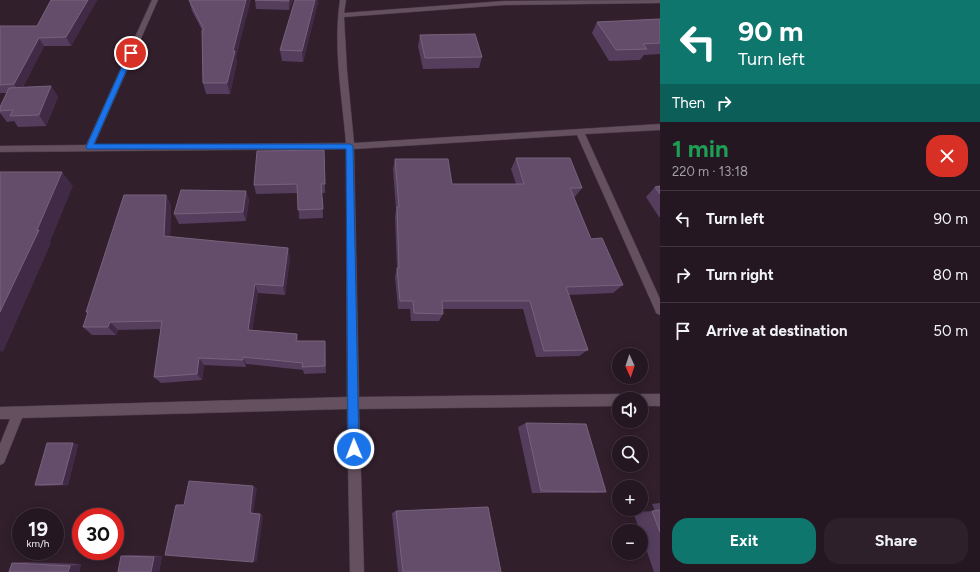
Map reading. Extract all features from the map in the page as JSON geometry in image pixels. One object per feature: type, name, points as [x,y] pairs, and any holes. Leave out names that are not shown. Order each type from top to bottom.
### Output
[{"type":"street","points":[[89,147],[155,0]]},
{"type":"street","points":[[343,0],[341,15],[350,146],[352,403],[357,572]]},
{"type":"street","points":[[341,15],[504,3],[660,1]]},
{"type":"street","points":[[0,149],[89,147],[350,146],[660,127]]},
{"type":"street","points":[[580,133],[660,310]]},
{"type":"street","points":[[0,413],[352,403],[612,400]]},
{"type":"street","points":[[648,400],[660,400]]},
{"type":"street","points":[[0,459],[18,413]]},
{"type":"building","points":[[51,0],[88,0],[66,37],[39,38],[14,84],[0,85],[0,26],[37,26]]},
{"type":"building","points":[[189,0],[246,0],[233,51],[235,51],[227,83],[203,83],[202,30],[204,30]]},
{"type":"building","points":[[255,0],[289,0],[289,1]]},
{"type":"building","points":[[295,0],[315,0],[302,51],[280,50]]},
{"type":"building","points":[[660,19],[660,43],[643,44],[647,49],[616,50],[597,22]]},
{"type":"building","points":[[475,34],[482,57],[425,58],[420,35]]},
{"type":"building","points":[[51,86],[39,115],[10,116],[13,110],[0,111],[0,107],[9,88]]},
{"type":"building","points":[[324,150],[325,184],[321,184],[323,209],[298,210],[297,184],[254,185],[257,151]]},
{"type":"building","points":[[516,158],[570,158],[582,188],[570,188],[591,239],[602,238],[623,285],[566,287],[588,350],[544,351],[530,301],[442,301],[443,314],[414,313],[413,301],[400,301],[397,268],[399,268],[397,207],[399,207],[395,159],[448,159],[452,184],[524,184]]},
{"type":"building","points":[[0,172],[62,172],[37,230],[39,230],[0,312]]},
{"type":"building","points":[[660,186],[660,194],[655,187]]},
{"type":"building","points":[[181,190],[246,191],[243,212],[174,214]]},
{"type":"building","points":[[124,195],[166,195],[164,236],[288,248],[283,286],[255,284],[248,330],[297,334],[296,341],[325,341],[325,366],[302,367],[303,363],[243,357],[243,360],[199,358],[197,374],[154,377],[162,321],[110,322],[108,327],[83,327],[88,312],[86,312]]},
{"type":"building","points":[[526,423],[586,424],[606,492],[541,491]]},
{"type":"building","points":[[47,443],[73,443],[62,484],[35,485]]},
{"type":"building","points":[[189,481],[253,486],[250,513],[260,514],[253,562],[165,555],[176,505],[184,505]]},
{"type":"building","points":[[488,507],[501,572],[403,572],[396,511]]},
{"type":"building","points":[[660,510],[660,532],[652,511]]},
{"type":"building","points":[[124,556],[154,557],[151,572],[118,572],[120,560],[124,560]]},
{"type":"building","points":[[12,563],[70,566],[68,572],[9,572]]},
{"type":"route","points":[[131,53],[89,147],[350,146],[352,403],[354,449]]}]
